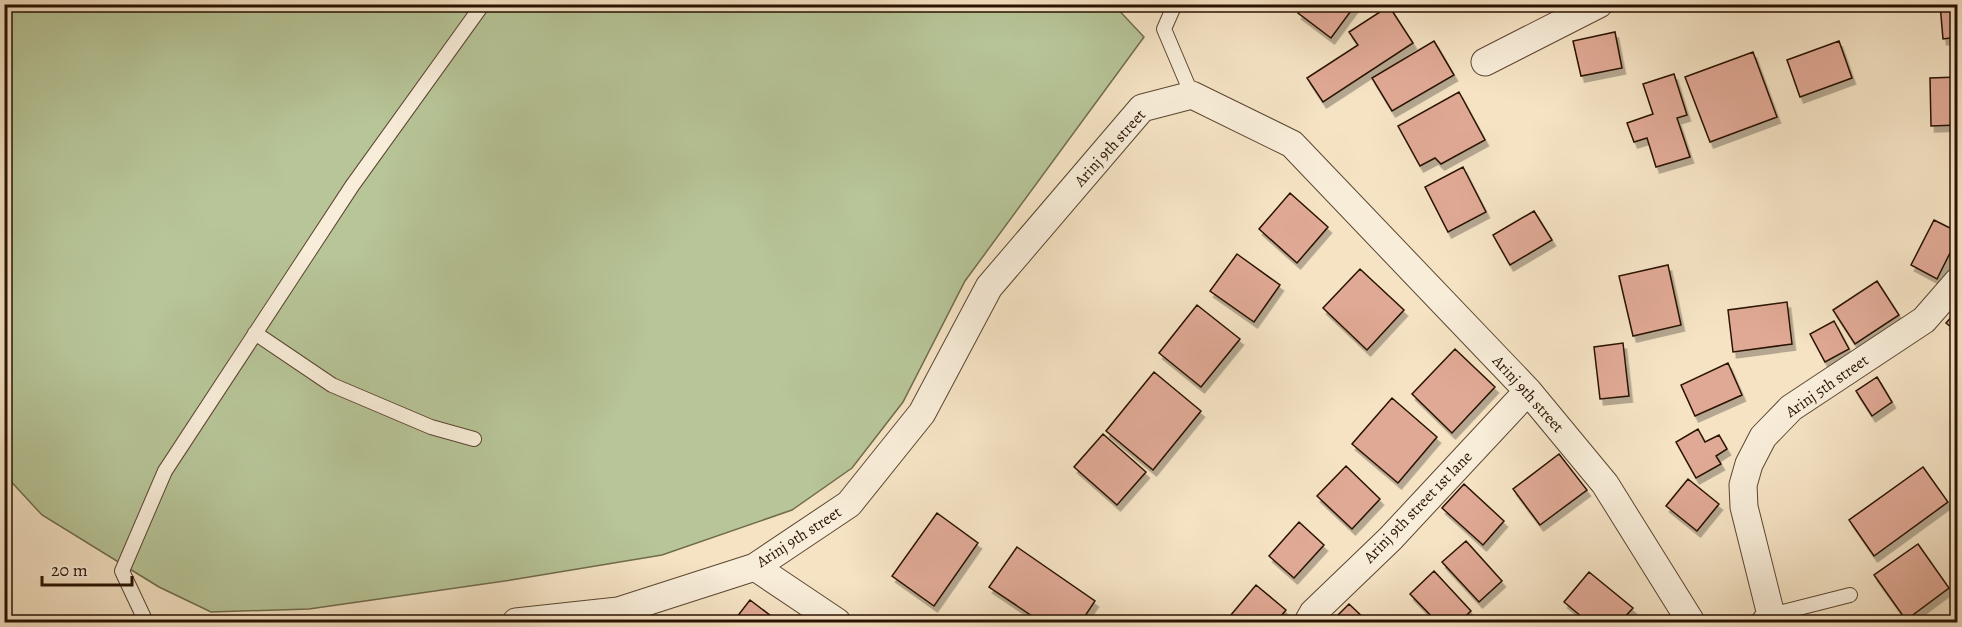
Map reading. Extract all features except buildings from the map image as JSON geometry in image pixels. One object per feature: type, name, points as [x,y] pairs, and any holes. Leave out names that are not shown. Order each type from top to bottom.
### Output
[{"type":"street","points":[[1485,62],[1599,4]]},
{"type":"street","name":"Arinj 9th street","points":[[516,622],[618,617],[755,567],[849,504],[922,412],[989,287],[1142,108],[1192,95],[1292,144],[1528,391],[1605,484],[1691,622]]},
{"type":"street","name":"Arinj 5th street","points":[[1768,619],[1744,507],[1743,485],[1749,464],[1763,437],[1791,408],[1924,320],[1958,281]]},
{"type":"street","name":"Arinj 9th street 1st lane","points":[[1308,622],[1313,614],[1390,539],[1528,391]]},
{"type":"street","points":[[755,567],[837,622]]},
{"type":"lane","points":[[146,622],[122,571],[165,471],[352,186],[483,4]]},
{"type":"lane","points":[[1175,4],[1164,29],[1192,95]]},
{"type":"lane","points":[[255,333],[332,385],[431,427],[474,439]]},
{"type":"lane","points":[[1768,619],[1850,595]]},
{"type":"green space","points":[[1113,4],[1144,37],[965,281],[903,402],[852,468],[792,510],[662,555],[511,580],[309,609],[211,612],[159,587],[42,515],[5,475],[5,5]]}]
